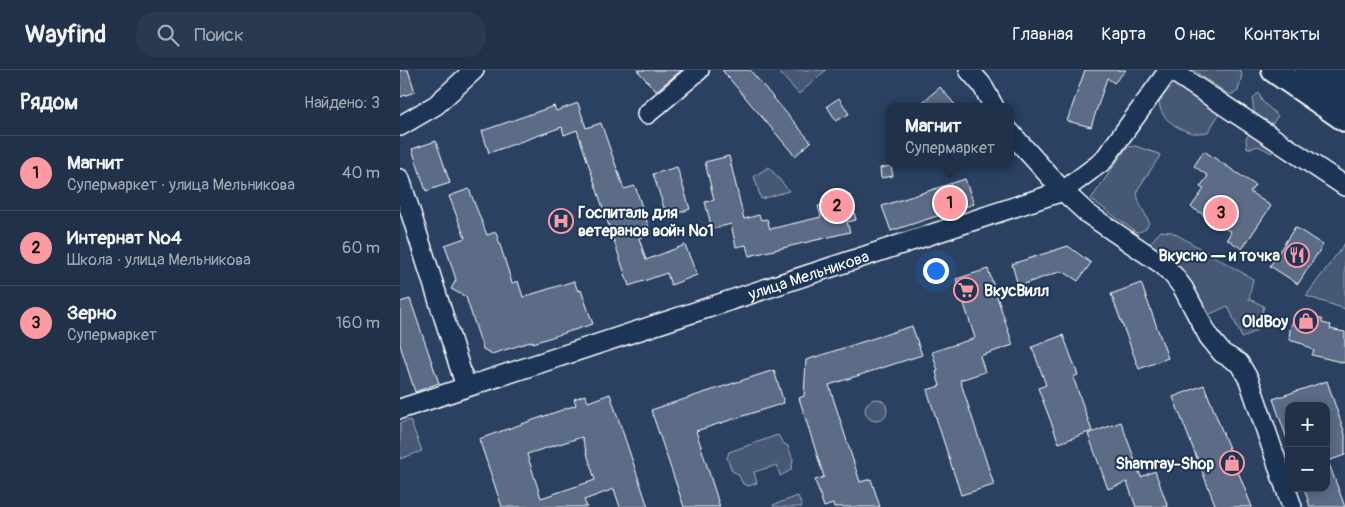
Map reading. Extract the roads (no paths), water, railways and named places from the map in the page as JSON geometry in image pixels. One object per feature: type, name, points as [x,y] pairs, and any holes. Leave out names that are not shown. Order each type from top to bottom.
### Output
[{"type":"main road","points":[[1274,70],[1345,119]]},
{"type":"main road","points":[[1310,71],[1345,95]]},
{"type":"street","points":[[400,126],[436,105],[474,70]]},
{"type":"street","points":[[648,114],[699,70]]},
{"type":"street","points":[[968,70],[982,85],[992,103]]},
{"type":"street","points":[[1170,70],[1345,186]]},
{"type":"street","name":"улица Мельникова","points":[[400,409],[1063,191],[1103,161],[1170,70]]},
{"type":"street","points":[[1310,71],[1325,77],[1345,75]]},
{"type":"street","points":[[1014,136],[1063,191],[1088,214],[1163,265],[1174,276],[1183,288],[1208,337],[1222,353],[1239,363],[1249,380],[1292,507]]},
{"type":"street","points":[[400,180],[466,387]]},
{"type":"place","name":"Магнит","points":[[950,203]]},
{"type":"place","name":"Интернат №4","points":[[837,206]]},
{"type":"place","name":"Зерно","points":[[1221,213]]},
{"type":"place","name":"Госпиталь для ветеранов войн №1","points":[[561,221]]},
{"type":"place","name":"Вкусно — и точка","points":[[1297,255]]},
{"type":"place","name":"ВкусВилл","points":[[966,290]]},
{"type":"place","name":"OldBoy","points":[[1306,321]]},
{"type":"place","name":"Shamray-Shop","points":[[1232,463]]}]
